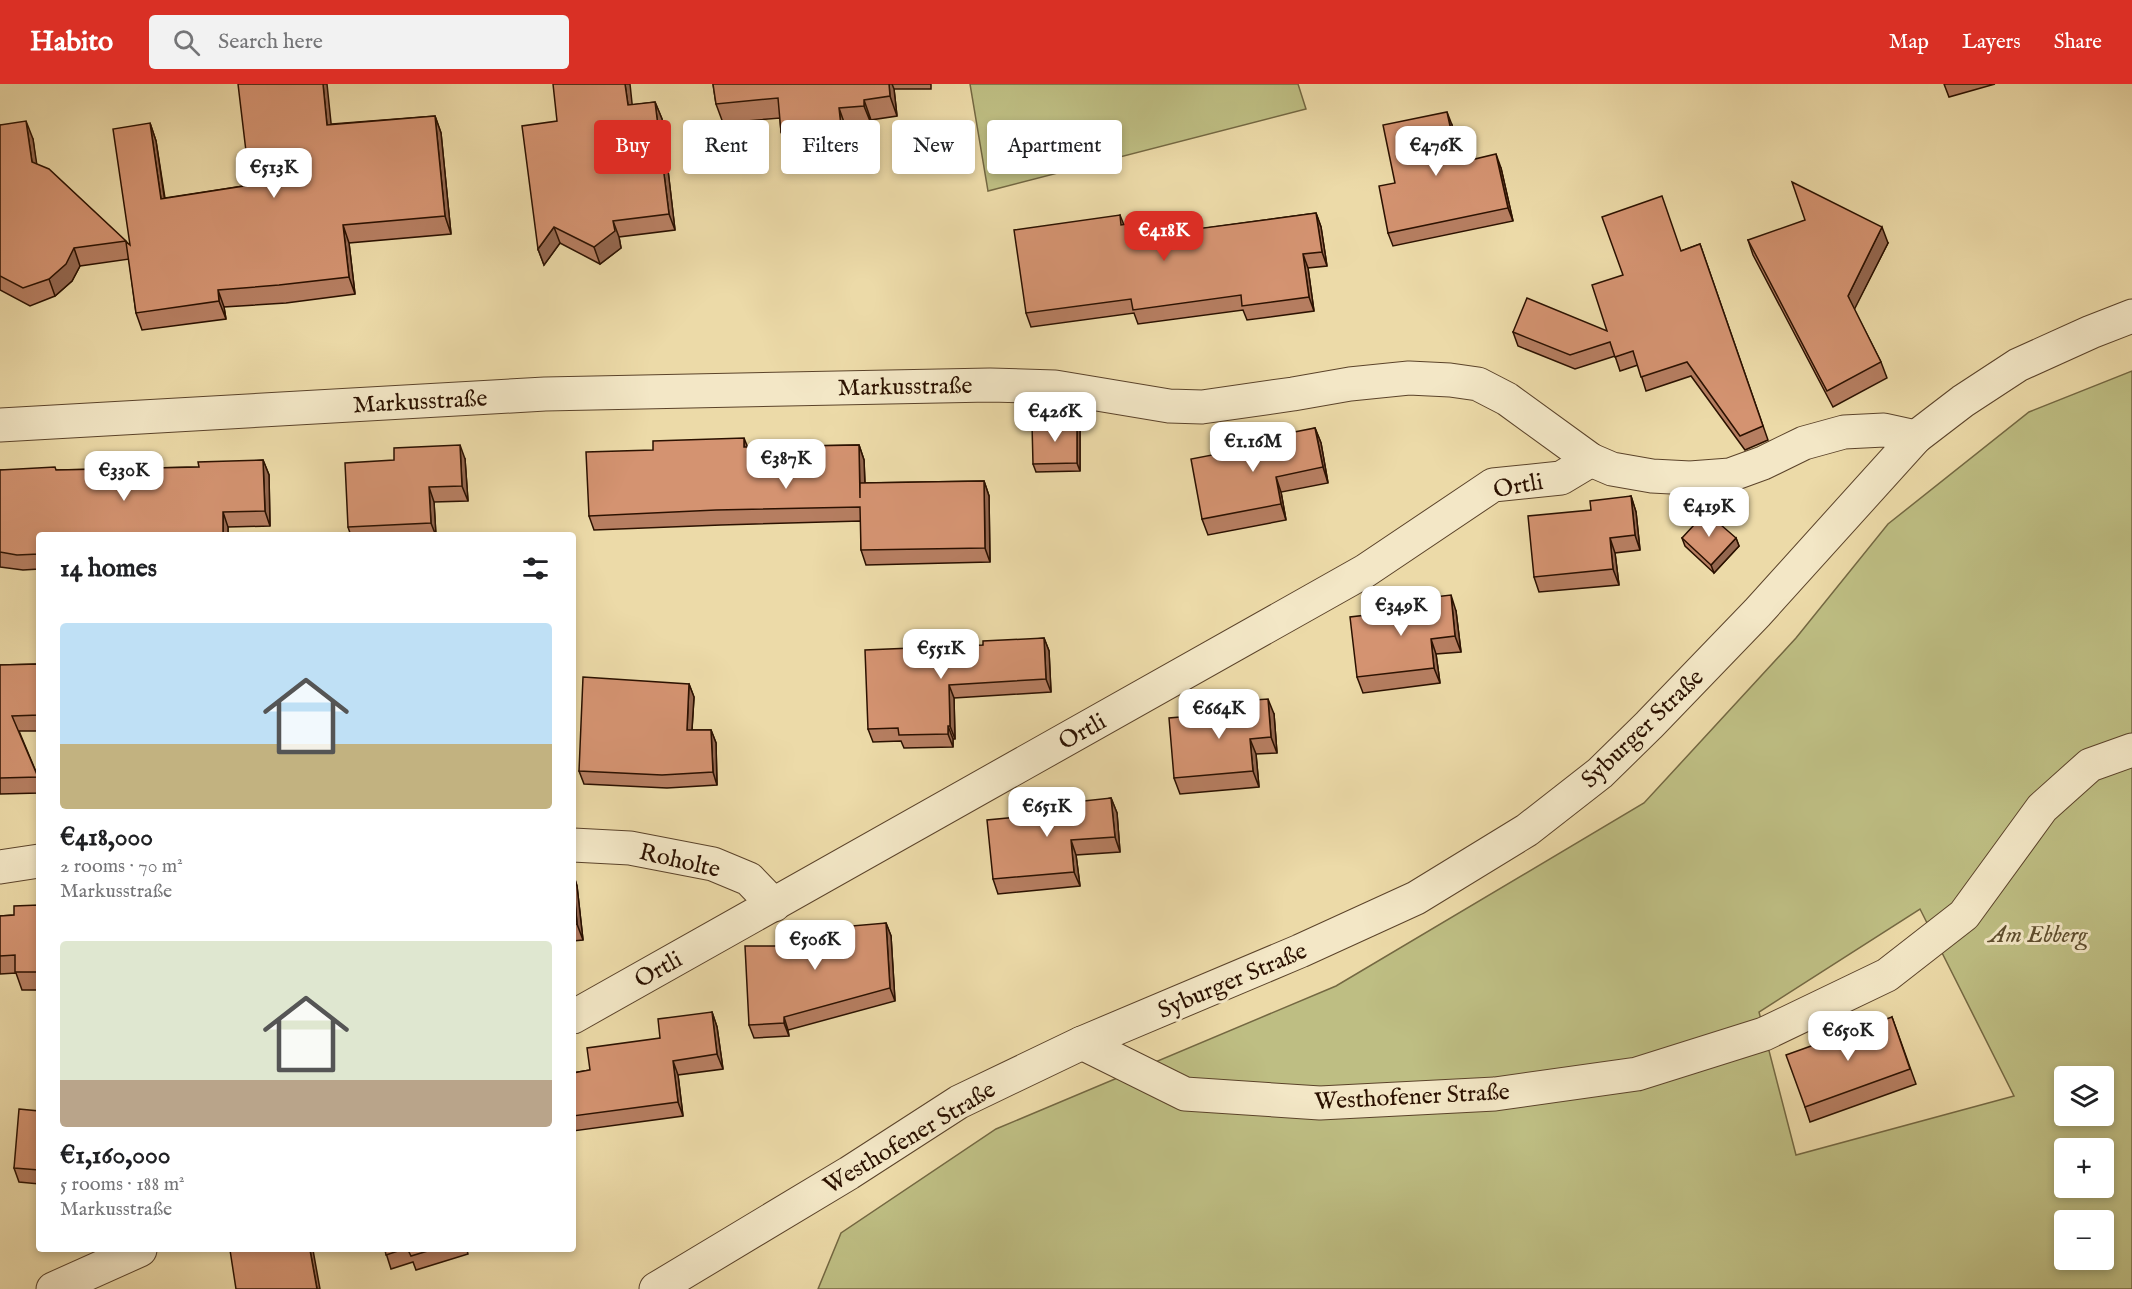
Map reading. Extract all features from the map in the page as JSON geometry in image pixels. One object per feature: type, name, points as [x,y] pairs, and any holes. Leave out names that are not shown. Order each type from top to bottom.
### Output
[{"type":"street","name":"Syburger Straße","points":[[1082,1043],[1300,951],[1416,898],[1527,830],[1600,772],[1649,725],[1757,613],[1916,437],[1963,401],[2018,366],[2091,332],[2132,316]]},
{"type":"street","name":"Markusstraße","points":[[0,425],[545,394],[990,385],[1055,387],[1169,406],[1202,407],[1350,384],[1409,378],[1478,384],[1506,399],[1601,465],[1652,476],[1690,478],[1730,475],[1763,463],[1804,443],[1844,432],[1884,430],[1916,437]]},
{"type":"street","name":"Ortli","points":[[576,1015],[1365,571],[1493,485],[1561,478],[1601,465]]},
{"type":"street","name":"Westhofener Straße","points":[[656,1289],[849,1173],[959,1102],[1082,1043],[1185,1094],[1320,1103],[1495,1094],[1637,1074],[1764,1034],[1887,975],[1964,915],[2042,808],[2090,765],[2132,750]]},
{"type":"street","name":"Roholte","points":[[576,845],[630,848],[713,864],[749,879],[774,905]]},
{"type":"street","points":[[0,867],[36,861]]},
{"type":"street","points":[[53,1289],[136,1252]]},
{"type":"green space","points":[[970,84],[1298,84],[1306,109],[1122,156],[1122,120],[987,120],[987,174],[1054,174],[988,191]]},
{"type":"green space","name":"Am Ebberg","points":[[2132,371],[2132,1289],[818,1289],[841,1233],[996,1129],[1336,986],[1644,803],[1796,638],[1888,524],[2029,412]],"holes":[[[1920,909],[2014,1096],[1796,1155],[1759,1012]]]},
{"type":"building","points":[[238,84],[323,84],[327,125],[435,116],[445,216],[343,225],[349,277],[218,290],[219,301],[136,313],[126,242],[130,245],[113,129],[150,123],[161,199],[250,185]]},
{"type":"building","points":[[553,84],[625,84],[628,105],[655,102],[657,120],[594,120],[594,174],[664,174],[669,214],[613,221],[615,231],[594,247],[554,227],[538,249],[522,126],[557,121]]},
{"type":"building","points":[[713,84],[889,84],[890,96],[864,100],[864,106],[839,108],[840,120],[781,120],[781,132],[778,98],[716,104]]},
{"type":"building","points":[[1447,112],[1458,163],[1496,154],[1508,208],[1388,233],[1379,186],[1395,183],[1383,125]]},
{"type":"building","points":[[26,121],[32,162],[49,169],[126,241],[74,248],[66,264],[49,279],[23,288],[0,276],[0,125]]},
{"type":"building","points":[[1792,182],[1882,227],[1848,296],[1881,362],[1827,391],[1748,240],[1805,220]]},
{"type":"building","points":[[1662,196],[1681,251],[1700,244],[1763,426],[1740,436],[1687,362],[1641,377],[1633,351],[1615,357],[1610,342],[1570,355],[1513,332],[1527,298],[1607,331],[1592,285],[1623,275],[1602,217]]},
{"type":"building","points":[[1316,213],[1322,252],[1303,254],[1309,297],[1242,306],[1241,295],[1133,310],[1131,299],[1026,313],[1014,230],[1120,215],[1121,225],[1187,216],[1189,230]]},
{"type":"building","points":[[1077,423],[1077,463],[1033,464],[1032,424]]},
{"type":"building","points":[[1315,428],[1323,467],[1276,477],[1281,504],[1202,519],[1191,459],[1254,447],[1253,440]]},
{"type":"building","points":[[744,438],[744,447],[859,445],[860,498],[860,483],[984,481],[985,548],[861,550],[860,507],[589,516],[586,452],[653,450],[653,441]]},
{"type":"building","points":[[460,445],[462,486],[429,487],[431,523],[348,527],[345,463],[394,460],[394,448]]},
{"type":"building","points":[[263,460],[265,511],[223,512],[223,532],[36,532],[36,554],[17,555],[0,552],[0,470],[55,467],[56,470],[199,467],[198,462]]},
{"type":"building","points":[[1631,496],[1635,535],[1610,538],[1613,569],[1534,577],[1528,516],[1591,510],[1590,501]]},
{"type":"building","points":[[1706,512],[1736,538],[1711,565],[1682,538]]},
{"type":"building","points":[[1451,595],[1455,636],[1431,639],[1434,668],[1357,677],[1350,617],[1410,610],[1409,600]]},
{"type":"building","points":[[1044,638],[1046,679],[949,685],[950,726],[948,726],[948,734],[899,735],[898,728],[868,729],[865,650],[983,645],[983,641]]},
{"type":"building","points":[[36,664],[36,715],[12,716],[36,777],[0,778],[0,665]]},
{"type":"building","points":[[583,677],[689,684],[687,730],[711,730],[713,772],[662,775],[579,771]]},
{"type":"building","points":[[1268,699],[1271,737],[1250,739],[1253,771],[1174,778],[1169,718],[1228,713],[1227,702]]},
{"type":"building","points":[[1111,798],[1115,837],[1071,840],[1074,872],[993,879],[987,820],[1048,814],[1047,805]]},
{"type":"building","points":[[36,905],[36,972],[15,972],[15,955],[0,956],[0,916],[14,915],[14,906]]},
{"type":"building","points":[[886,923],[890,988],[784,1017],[784,1023],[749,1025],[745,946],[778,946],[778,940],[783,939],[783,932]]},
{"type":"building","points":[[712,1012],[717,1054],[673,1061],[678,1102],[576,1116],[576,1072],[590,1070],[587,1048],[660,1038],[658,1019]]},
{"type":"building","points":[[1892,1017],[1910,1069],[1805,1107],[1786,1055]]},
{"type":"building","points":[[19,1109],[36,1111],[36,1170],[14,1168]]},
{"type":"building","points":[[230,1252],[310,1252],[317,1289],[236,1289]]},
{"type":"building","points":[[409,1252],[424,1252],[411,1256]]}]
